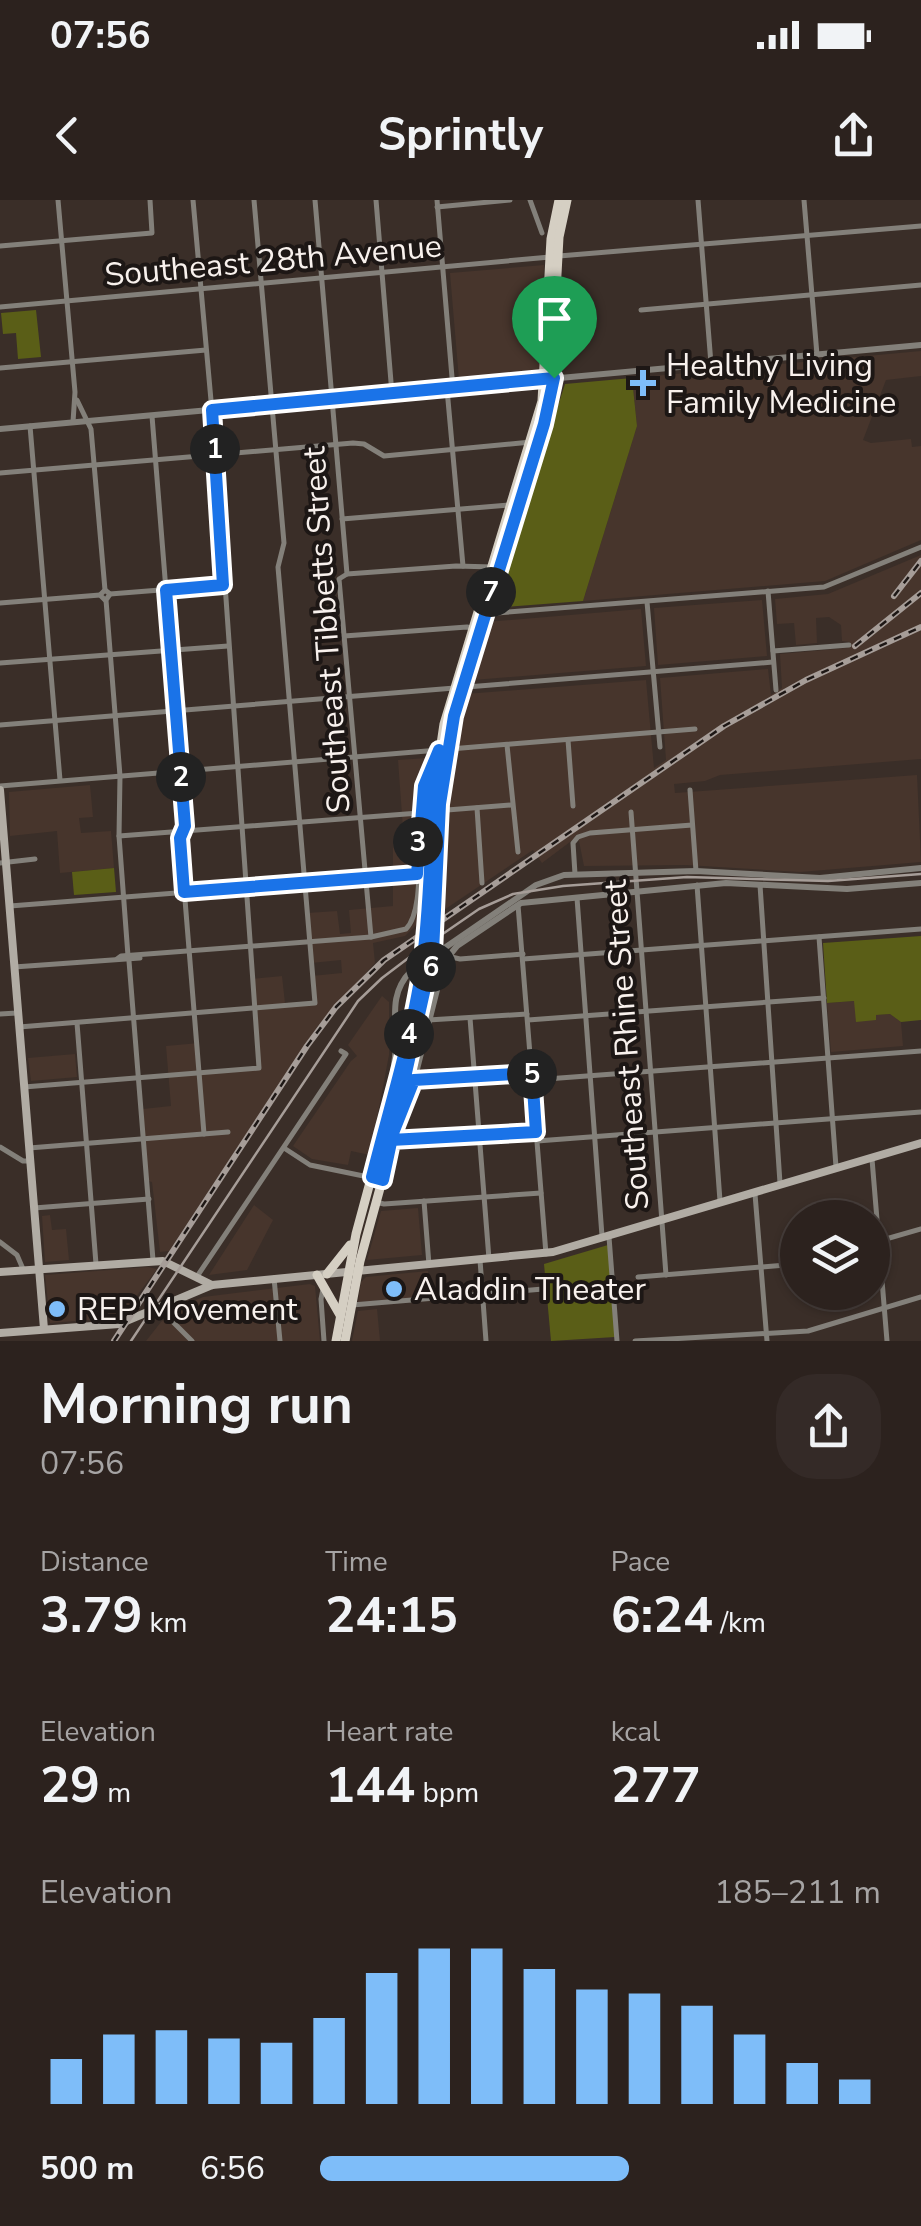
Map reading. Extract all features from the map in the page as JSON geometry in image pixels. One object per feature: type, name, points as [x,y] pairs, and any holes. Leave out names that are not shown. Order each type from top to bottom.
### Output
[{"type":"main road","points":[[378,1178],[388,1110],[408,1038],[422,963],[431,812],[443,750],[457,688],[534,442],[549,379],[559,200]]},
{"type":"main road","points":[[554,257],[567,200]]},
{"type":"main road","points":[[336,1341],[392,1137],[433,952],[443,750]]},
{"type":"main road","points":[[0,788],[3,862],[10,906],[44,1329]]},
{"type":"main road","points":[[0,1333],[118,1324],[212,1285],[546,1254],[921,1143]]},
{"type":"main road","points":[[322,1274],[346,1252],[372,1201]]},
{"type":"main road","points":[[346,1341],[356,1234]]},
{"type":"main road","points":[[0,1272],[154,1260],[169,1262],[212,1285]]},
{"type":"main road","points":[[322,1274],[324,1287],[341,1316]]},
{"type":"main road","points":[[180,1300],[196,1278]]},
{"type":"street","points":[[58,200],[72,362],[73,422]]},
{"type":"street","points":[[0,246],[152,233],[150,200]]},
{"type":"street","points":[[24,1088],[259,1068],[194,200]]},
{"type":"street","points":[[19,1027],[315,1003],[278,566],[284,543],[254,200]]},
{"type":"street","name":"Southeast Tibbetts Street","points":[[315,200],[347,574],[339,579],[371,938]]},
{"type":"street","points":[[376,200],[392,394]]},
{"type":"street","points":[[462,566],[437,203],[510,200]]},
{"type":"street","points":[[530,200],[542,234]]},
{"type":"street","points":[[698,200],[711,364]]},
{"type":"street","points":[[804,200],[817,354]]},
{"type":"street","name":"Southeast 28th Avenue","points":[[0,307],[921,226]]},
{"type":"street","points":[[641,310],[921,285]]},
{"type":"street","points":[[0,429],[921,345]]},
{"type":"street","points":[[0,368],[206,350]]},
{"type":"street","points":[[74,392],[92,436],[120,776],[119,836],[154,1260]]},
{"type":"street","points":[[152,415],[181,770],[185,826],[180,838],[204,1134]]},
{"type":"street","points":[[92,436],[106,419]]},
{"type":"street","points":[[30,426],[60,780]]},
{"type":"street","points":[[0,474],[360,443],[384,456],[534,442]]},
{"type":"street","points":[[342,519],[514,506]]},
{"type":"street","points":[[480,613],[829,585],[921,548]]},
{"type":"street","points":[[347,574],[462,566],[494,568]]},
{"type":"street","points":[[0,603],[223,585]]},
{"type":"street","points":[[768,591],[776,690]]},
{"type":"street","points":[[647,602],[660,747]]},
{"type":"street","points":[[344,636],[475,629]]},
{"type":"street","points":[[772,651],[849,644]]},
{"type":"street","points":[[0,664],[228,646]]},
{"type":"street","points":[[0,725],[774,662]]},
{"type":"street","points":[[0,788],[694,729]]},
{"type":"street","points":[[568,739],[572,806]]},
{"type":"street","points":[[507,744],[518,852]]},
{"type":"street","points":[[14,967],[371,938],[408,927],[416,912],[420,813],[428,771],[443,750]]},
{"type":"street","points":[[690,790],[696,872]]},
{"type":"street","points":[[447,810],[511,805]]},
{"type":"street","points":[[477,808],[482,884]]},
{"type":"street","name":"Southeast Rhine Street","points":[[631,812],[666,1275]]},
{"type":"street","points":[[119,836],[420,813]]},
{"type":"street","points":[[575,874],[576,838],[590,833],[692,825]]},
{"type":"street","points":[[3,862],[35,859]]},
{"type":"street","points":[[536,1132],[480,1137],[392,1137],[414,1080],[445,952],[536,885],[552,877],[575,874],[696,872],[820,878],[921,868]]},
{"type":"street","points":[[10,906],[417,874]]},
{"type":"street","points":[[388,1110],[395,1055],[395,1002],[400,986],[411,971],[518,904],[697,885],[847,889],[921,883]]},
{"type":"street","points":[[697,885],[720,1204]]},
{"type":"street","points":[[760,885],[780,1186]]},
{"type":"street","points":[[577,896],[594,1136],[618,1341]]},
{"type":"street","points":[[518,904],[546,1254]]},
{"type":"street","points":[[445,952],[460,959],[580,955],[921,929]]},
{"type":"street","points":[[819,937],[836,1170]]},
{"type":"street","points":[[428,1020],[585,1016],[824,998]]},
{"type":"street","points":[[0,1014],[18,1013]]},
{"type":"street","points":[[470,1018],[484,1197],[482,1294],[486,1341]]},
{"type":"street","points":[[77,1022],[96,1264]]},
{"type":"street","points":[[196,1278],[346,1054],[342,1051]]},
{"type":"street","points":[[414,1080],[589,1076],[921,1051]]},
{"type":"street","points":[[537,1141],[921,1112]]},
{"type":"street","points":[[29,1148],[228,1132]]},
{"type":"street","points":[[0,1147],[20,1160],[30,1161]]},
{"type":"street","points":[[284,1148],[310,1165],[378,1178]]},
{"type":"street","points":[[872,1159],[873,1200]]},
{"type":"street","points":[[372,1201],[424,1202],[541,1193]]},
{"type":"street","points":[[756,1194],[767,1338]]},
{"type":"street","points":[[34,1208],[148,1199]]},
{"type":"street","points":[[424,1202],[429,1265]]},
{"type":"street","points":[[890,1238],[921,1229]]},
{"type":"street","points":[[0,1242],[17,1255],[23,1270]]},
{"type":"street","points":[[638,1278],[780,1266]]},
{"type":"street","points":[[274,1278],[280,1341]]},
{"type":"street","points":[[324,1287],[324,1341]]},
{"type":"street","points":[[352,1305],[543,1289]]},
{"type":"street","points":[[890,1306],[921,1297]]},
{"type":"street","points":[[168,1304],[170,1320],[192,1341]]},
{"type":"street","points":[[635,1341],[767,1338],[808,1331],[877,1310]]},
{"type":"street","points":[[884,1310],[887,1341]]},
{"type":"street","points":[[44,1329],[45,1341]]},
{"type":"shaded area","points":[[544,265],[540,372],[459,380],[450,273]]},
{"type":"shaded area","points":[[36,310],[41,357],[18,359],[16,333],[3,334],[1,313]]},
{"type":"shaded area","points":[[921,351],[921,376],[886,380],[863,440],[871,443],[911,439],[912,447],[921,446],[921,540],[825,581],[583,601],[637,426],[632,378]]},
{"type":"shaded area","points":[[632,378],[637,426],[583,601],[493,608],[565,384]]},
{"type":"shaded area","points":[[921,555],[921,759],[720,775],[705,781],[674,784],[675,793],[917,775],[921,862],[800,872],[686,865],[584,866],[578,836],[542,863],[533,850],[441,912],[445,804],[465,694],[646,680],[654,768],[666,760],[660,678],[768,669],[771,695],[782,688],[780,654],[847,648],[850,642],[842,641],[841,625],[829,617],[816,618],[817,643],[796,645],[794,623],[777,624],[775,599],[828,594]]},
{"type":"shaded area","points":[[762,600],[767,656],[658,665],[654,608]]},
{"type":"shaded area","points":[[641,609],[646,666],[473,680],[470,677],[486,622]]},
{"type":"shaded area","points":[[427,758],[420,919],[405,936],[373,943],[375,963],[317,1027],[169,1251],[160,1252],[152,1182],[148,1181],[143,1109],[171,1106],[166,1046],[199,1043],[201,1071],[257,1067],[251,979],[282,976],[285,1003],[313,1001],[311,976],[342,973],[341,960],[311,963],[307,913],[337,911],[340,934],[351,933],[349,910],[393,906],[393,844],[404,842],[398,760]]},
{"type":"shaded area","points":[[90,785],[93,817],[79,818],[81,833],[111,831],[114,868],[60,873],[57,831],[10,836],[9,792]]},
{"type":"shaded area","points":[[114,868],[116,892],[74,895],[72,872]]},
{"type":"shaded area","points":[[921,936],[921,1020],[901,1022],[890,1014],[856,1022],[854,1001],[827,1003],[823,943]]},
{"type":"shaded area","points":[[382,996],[389,1002],[389,1055],[370,1155],[351,1151],[348,1165],[312,1159],[293,1146],[357,1056],[348,1045]]},
{"type":"shaded area","points":[[855,1001],[876,1020],[876,1015],[890,1014],[901,1022],[903,1046],[831,1052],[827,1003]]},
{"type":"shaded area","points":[[75,1054],[77,1077],[31,1081],[28,1058]]},
{"type":"shaded area","points":[[254,1205],[273,1220],[247,1270],[209,1275]]},
{"type":"shaded area","points":[[418,1208],[422,1255],[367,1260],[381,1211]]},
{"type":"shaded area","points":[[50,1215],[52,1230],[66,1229],[69,1260],[45,1262],[42,1216]]},
{"type":"shaded area","points":[[608,1245],[615,1337],[551,1341],[544,1264]]},
{"type":"shaded area","points":[[157,1269],[123,1314],[50,1323],[45,1275]]},
{"type":"shaded area","points":[[428,1271],[430,1296],[358,1302],[361,1282],[366,1277]]},
{"type":"shaded area","points":[[315,1286],[320,1341],[146,1341],[161,1322],[182,1306],[203,1297]]},
{"type":"shaded area","points":[[377,1309],[380,1341],[352,1341],[358,1311]]},
{"type":"tram line","points":[[131,1341],[358,1001],[382,978],[479,909],[513,894],[563,886],[687,877],[828,881],[921,874]]},
{"type":"railway","points":[[894,596],[921,561]]},
{"type":"railway","points":[[855,646],[921,593]]},
{"type":"railway","points":[[114,1341],[307,1046],[336,1007],[384,960],[724,726],[806,680],[921,627]]},
{"type":"place","name":"Healthy Living Family Medicine","points":[[643,383]]},
{"type":"place","name":"Aladdin Theater","points":[[394,1289]]},
{"type":"place","name":"REP Movement","points":[[57,1309]]},
{"type":"route","points":[[554,378],[212,410],[223,585],[166,590],[185,826],[180,838],[184,892],[417,874],[424,786],[439,750],[418,991],[372,1177],[383,1180],[393,1133],[414,1080],[532,1073],[536,1132],[420,1141],[398,1142],[391,1140],[430,974],[436,920],[436,846],[454,716],[550,404],[554,378]]}]
